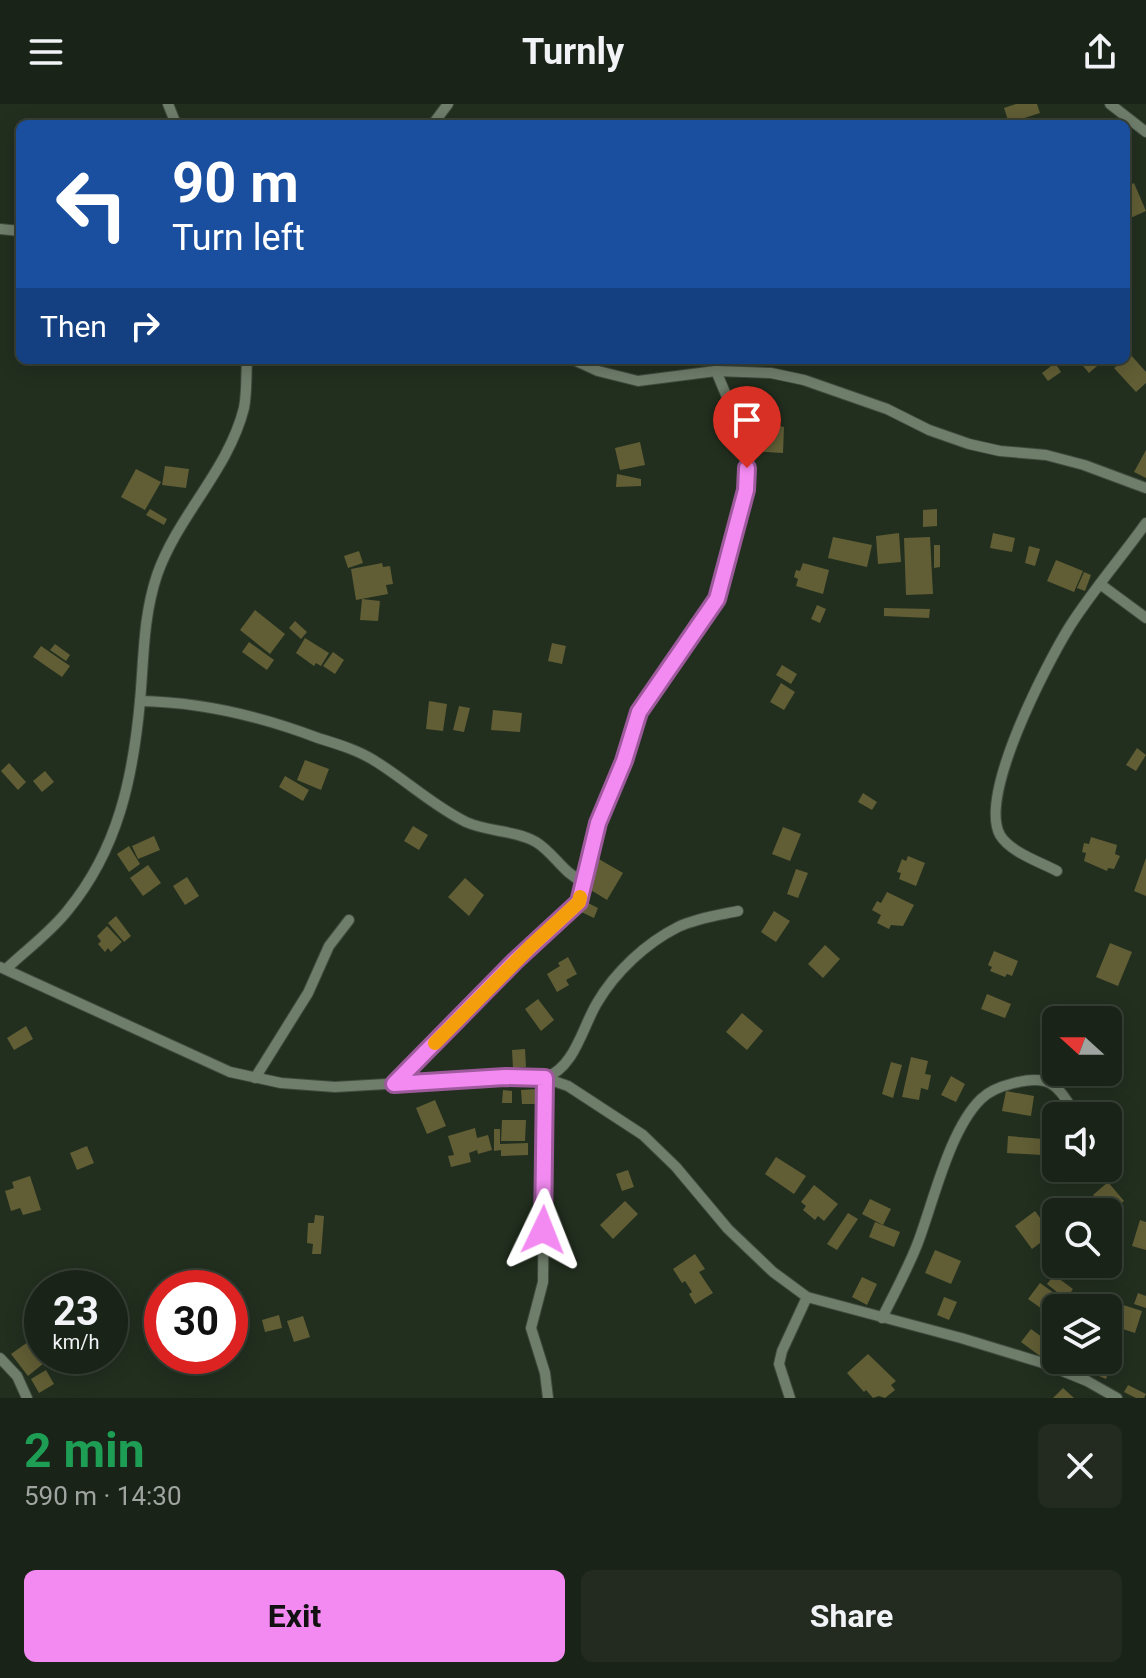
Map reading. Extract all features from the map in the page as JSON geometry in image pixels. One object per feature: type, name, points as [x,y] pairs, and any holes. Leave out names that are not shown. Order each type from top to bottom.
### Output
[{"type":"street","points":[[1110,104],[1146,132]]},
{"type":"street","points":[[247,364],[244,407],[231,446],[181,526],[161,565],[148,602],[143,632],[140,701],[128,792],[113,834],[95,872],[67,912],[3,968],[230,1072],[255,1078],[335,1087],[505,1077],[545,1078],[568,1086],[643,1135],[676,1167],[728,1229],[773,1272],[807,1297],[1043,1363],[1087,1381],[1117,1398]]},
{"type":"street","points":[[583,364],[638,381],[716,371],[771,373],[804,380],[969,444],[1000,451],[1046,455],[1084,465],[1146,488]]},
{"type":"street","points":[[394,1084],[525,951],[579,902],[598,823],[624,761],[639,712],[717,599],[746,490],[747,468],[740,428],[716,371]]},
{"type":"street","points":[[1057,871],[1011,846],[1000,835],[996,817],[998,793],[1013,742],[1047,667],[1072,623],[1146,523]]},
{"type":"street","points":[[1100,584],[1146,618]]},
{"type":"street","points":[[140,701],[186,703],[232,711],[278,722],[342,746],[373,760],[466,822],[535,841],[569,874],[582,881]]},
{"type":"street","points":[[545,1078],[560,1071],[598,1001],[635,957],[677,928],[738,911]]},
{"type":"street","points":[[255,1078],[308,993],[329,946],[349,920]]},
{"type":"street","points":[[545,1078],[543,1282],[531,1328],[545,1373],[548,1398]]},
{"type":"street","points":[[882,1318],[916,1246],[963,1123],[980,1099],[994,1089],[1036,1080],[1062,1090],[1069,1102]]},
{"type":"street","points":[[790,1398],[779,1364],[807,1297]]},
{"type":"street","points":[[0,1358],[17,1376],[27,1398]]},
{"type":"building","points":[[1016,104],[1037,104],[1040,113],[1008,120],[1004,108]]},
{"type":"building","points":[[1134,183],[1146,211],[1130,218],[1130,185]]},
{"type":"building","points":[[1130,354],[1146,372],[1146,383],[1136,392],[1114,368],[1120,364],[1130,364]]},
{"type":"building","points":[[1054,364],[1061,372],[1048,381],[1042,373]]},
{"type":"building","points":[[1081,364],[1099,364],[1089,373]]},
{"type":"building","points":[[761,422],[784,427],[783,453],[752,451],[753,428],[761,428]]},
{"type":"building","points":[[640,442],[645,465],[620,470],[615,448]]},
{"type":"building","points":[[1146,450],[1146,478],[1134,472]]},
{"type":"building","points":[[165,466],[189,469],[186,488],[162,485]]},
{"type":"building","points":[[136,469],[161,482],[145,510],[121,497]]},
{"type":"building","points":[[617,474],[641,479],[641,486],[616,487]]},
{"type":"building","points":[[150,509],[167,519],[164,525],[146,515]]},
{"type":"building","points":[[937,509],[937,526],[923,527],[923,510]]},
{"type":"building","points":[[899,533],[901,562],[878,564],[876,536]]},
{"type":"building","points":[[993,533],[1015,538],[1012,552],[990,548]]},
{"type":"building","points":[[833,537],[872,545],[867,567],[828,558]]},
{"type":"building","points":[[930,537],[933,594],[906,595],[904,538]]},
{"type":"building","points":[[934,545],[940,545],[940,567],[934,568]]},
{"type":"building","points":[[1029,546],[1040,549],[1035,566],[1025,563]]},
{"type":"building","points":[[359,551],[363,563],[348,568],[344,556]]},
{"type":"building","points":[[1056,560],[1083,571],[1074,592],[1047,581]]},
{"type":"building","points":[[382,563],[383,567],[390,566],[393,584],[386,585],[388,594],[356,600],[351,569]]},
{"type":"building","points":[[803,563],[829,570],[823,594],[796,586],[796,570],[800,571]]},
{"type":"building","points":[[1084,572],[1091,575],[1085,591],[1077,588]]},
{"type":"building","points":[[362,599],[380,601],[378,621],[360,620]]},
{"type":"building","points":[[817,605],[826,609],[820,623],[811,619]]},
{"type":"building","points":[[884,608],[930,609],[929,618],[884,616]]},
{"type":"building","points":[[255,610],[285,634],[270,654],[240,630]]},
{"type":"building","points":[[295,621],[307,632],[301,639],[289,628]]},
{"type":"building","points":[[305,638],[329,653],[321,666],[316,663],[314,666],[296,653]]},
{"type":"building","points":[[249,642],[274,660],[267,670],[242,652]]},
{"type":"building","points":[[552,643],[566,646],[562,664],[548,661]]},
{"type":"building","points":[[55,644],[70,655],[66,661],[50,650]]},
{"type":"building","points":[[41,646],[70,666],[62,677],[33,657]]},
{"type":"building","points":[[333,652],[344,660],[335,674],[323,666]]},
{"type":"building","points":[[782,665],[797,674],[791,684],[776,675]]},
{"type":"building","points":[[781,683],[795,692],[784,710],[770,702]]},
{"type":"building","points":[[429,701],[447,704],[443,731],[426,729]]},
{"type":"building","points":[[459,706],[470,708],[464,732],[453,730]]},
{"type":"building","points":[[493,710],[522,713],[520,732],[491,730]]},
{"type":"building","points":[[1137,748],[1146,755],[1136,771],[1126,765]]},
{"type":"building","points":[[305,760],[329,769],[321,790],[297,780]]},
{"type":"building","points":[[9,763],[26,782],[18,790],[1,771]]},
{"type":"building","points":[[45,771],[54,782],[42,792],[33,781]]},
{"type":"building","points":[[285,776],[309,790],[303,801],[279,787]]},
{"type":"building","points":[[863,793],[877,802],[872,810],[858,802]]},
{"type":"building","points":[[413,826],[428,835],[419,850],[404,841]]},
{"type":"building","points":[[783,827],[801,834],[790,861],[772,854]]},
{"type":"building","points":[[154,836],[160,850],[138,859],[132,846]]},
{"type":"building","points":[[1091,837],[1117,845],[1115,854],[1120,856],[1114,869],[1108,868],[1107,871],[1084,861],[1084,843],[1089,844]]},
{"type":"building","points":[[129,846],[140,864],[129,872],[117,854]]},
{"type":"building","points":[[908,856],[925,863],[916,886],[899,879],[901,873],[897,872],[902,859],[906,861]]},
{"type":"building","points":[[597,858],[623,873],[607,900],[586,887],[590,880],[585,877]]},
{"type":"building","points":[[1146,858],[1146,896],[1134,891]]},
{"type":"building","points":[[148,865],[161,883],[143,896],[130,878]]},
{"type":"building","points":[[796,869],[808,873],[798,898],[787,894]]},
{"type":"building","points":[[187,877],[199,896],[185,905],[173,886]]},
{"type":"building","points":[[465,878],[484,895],[469,916],[448,897]]},
{"type":"building","points":[[887,892],[914,905],[903,926],[891,925],[889,929],[877,923],[881,915],[872,910],[877,901],[881,903]]},
{"type":"building","points":[[584,901],[598,908],[594,918],[579,911]]},
{"type":"building","points":[[774,911],[790,921],[776,942],[761,932]]},
{"type":"building","points":[[116,916],[131,936],[124,942],[108,923]]},
{"type":"building","points":[[107,926],[122,942],[111,952],[108,948],[105,952],[98,944],[101,941],[97,936]]},
{"type":"building","points":[[1110,943],[1132,952],[1118,986],[1096,977]]},
{"type":"building","points":[[825,945],[840,959],[823,978],[808,964]]},
{"type":"building","points":[[994,951],[1018,961],[1012,976],[1007,974],[1005,977],[990,971],[992,967],[988,965]]},
{"type":"building","points":[[568,957],[577,974],[566,980],[569,985],[557,992],[547,974]]},
{"type":"building","points":[[987,994],[1011,1004],[1005,1018],[981,1009]]},
{"type":"building","points":[[538,999],[554,1020],[541,1031],[525,1009]]},
{"type":"building","points":[[742,1013],[763,1031],[747,1050],[726,1032]]},
{"type":"building","points":[[26,1026],[33,1039],[14,1050],[7,1038]]},
{"type":"building","points":[[525,1049],[526,1067],[513,1068],[512,1050]]},
{"type":"building","points":[[911,1057],[928,1061],[925,1074],[931,1075],[928,1090],[921,1088],[919,1100],[902,1097]]},
{"type":"building","points":[[891,1062],[902,1065],[893,1098],[882,1094]]},
{"type":"building","points":[[951,1076],[965,1084],[956,1102],[941,1095]]},
{"type":"building","points":[[536,1089],[537,1104],[522,1104],[521,1090]]},
{"type":"building","points":[[503,1090],[512,1091],[512,1103],[502,1103]]},
{"type":"building","points":[[1006,1091],[1034,1096],[1031,1116],[1002,1111]]},
{"type":"building","points":[[435,1100],[446,1126],[427,1134],[416,1108]]},
{"type":"building","points":[[502,1120],[526,1120],[525,1141],[501,1141]]},
{"type":"building","points":[[475,1128],[477,1138],[488,1135],[492,1150],[469,1153],[471,1162],[451,1167],[448,1156],[454,1155],[448,1136]]},
{"type":"building","points":[[494,1129],[500,1129],[500,1144],[528,1143],[528,1155],[501,1156],[501,1150],[494,1151]]},
{"type":"building","points":[[1008,1136],[1042,1139],[1042,1155],[1007,1153]]},
{"type":"building","points":[[87,1146],[94,1163],[77,1170],[70,1153]]},
{"type":"building","points":[[776,1157],[806,1176],[794,1194],[765,1174]]},
{"type":"building","points":[[628,1170],[634,1187],[622,1191],[616,1174]]},
{"type":"building","points":[[30,1176],[41,1210],[23,1215],[20,1208],[11,1211],[5,1191],[14,1188],[12,1182]]},
{"type":"building","points":[[1108,1182],[1121,1198],[1096,1198],[1093,1195]]},
{"type":"building","points":[[814,1185],[838,1204],[824,1221],[818,1216],[815,1220],[803,1210],[806,1206],[801,1202]]},
{"type":"building","points":[[870,1199],[891,1209],[883,1225],[862,1214]]},
{"type":"building","points":[[625,1201],[638,1214],[613,1239],[600,1225]]},
{"type":"building","points":[[1035,1211],[1042,1220],[1042,1242],[1032,1249],[1015,1226]]},
{"type":"building","points":[[848,1213],[858,1219],[837,1250],[827,1244]]},
{"type":"building","points":[[315,1215],[324,1216],[321,1254],[312,1254],[313,1244],[307,1243],[308,1223],[314,1223]]},
{"type":"building","points":[[1140,1220],[1146,1222],[1146,1250],[1132,1246]]},
{"type":"building","points":[[875,1222],[900,1232],[894,1247],[869,1237]]},
{"type":"building","points":[[935,1250],[961,1261],[951,1284],[925,1273]]},
{"type":"building","points":[[695,1254],[705,1269],[699,1272],[713,1293],[695,1304],[689,1294],[692,1292],[673,1269]]},
{"type":"building","points":[[862,1277],[877,1284],[867,1305],[852,1297]]},
{"type":"building","points":[[1052,1278],[1058,1278],[1073,1289],[1070,1294],[1060,1294],[1047,1284]]},
{"type":"building","points":[[1040,1283],[1056,1294],[1042,1294],[1042,1309],[1028,1299]]},
{"type":"building","points":[[1138,1293],[1146,1296],[1146,1308],[1134,1304]]},
{"type":"building","points":[[944,1297],[957,1302],[949,1320],[937,1315]]},
{"type":"building","points":[[1122,1305],[1142,1311],[1135,1333],[1122,1329]]},
{"type":"building","points":[[279,1315],[282,1328],[265,1332],[262,1320]]},
{"type":"building","points":[[303,1316],[310,1337],[294,1342],[287,1321]]},
{"type":"building","points":[[1031,1329],[1042,1337],[1042,1353],[1040,1356],[1021,1342]]},
{"type":"building","points":[[24,1345],[24,1371],[11,1354]]},
{"type":"building","points":[[868,1354],[896,1381],[891,1385],[895,1390],[885,1398],[873,1398],[847,1373]]},
{"type":"building","points":[[39,1374],[48,1374],[54,1384],[39,1393],[31,1379]]},
{"type":"building","points":[[1128,1385],[1146,1394],[1144,1398],[1124,1392]]},
{"type":"building","points":[[1063,1388],[1074,1398],[1053,1398]]},
{"type":"slow traffic","points":[[435,1043],[579,902],[580,897]]},
{"type":"route","points":[[543,1230],[545,1078],[505,1077],[394,1084],[515,961],[579,902],[598,823],[624,761],[639,712],[717,599],[746,490],[747,468]]}]
